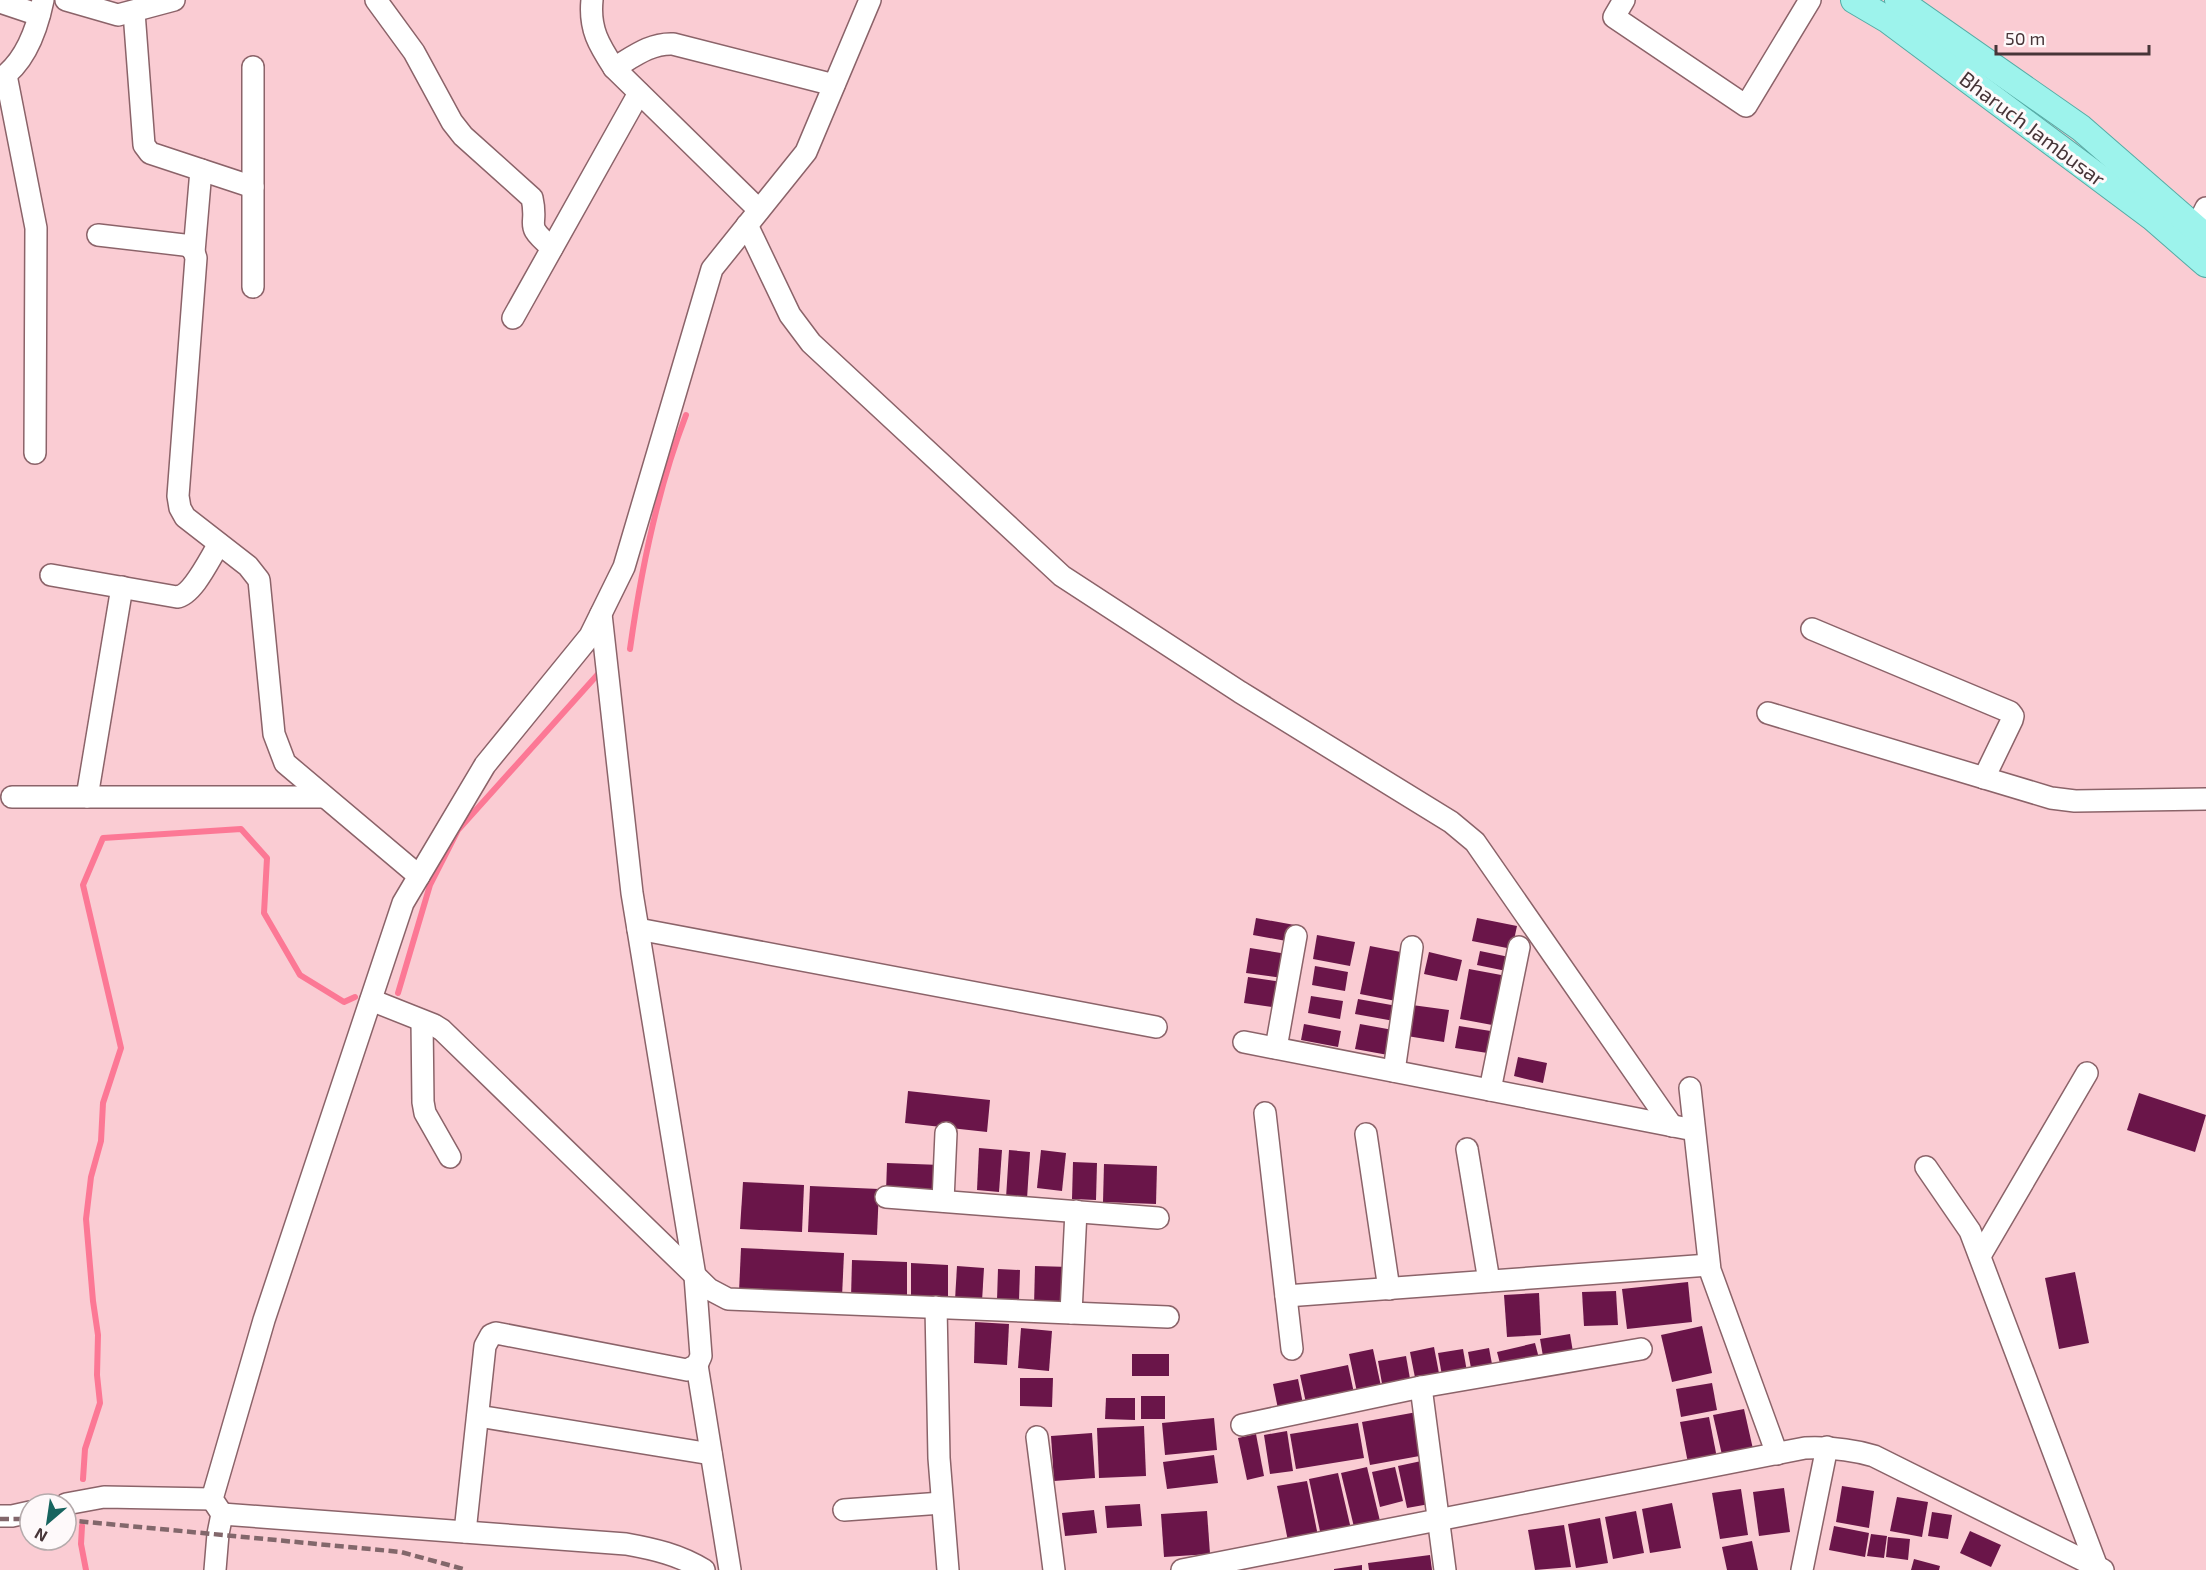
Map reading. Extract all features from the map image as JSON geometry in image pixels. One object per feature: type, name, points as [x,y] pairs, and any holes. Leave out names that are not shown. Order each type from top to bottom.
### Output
[{"type":"main road","name":"Bharuch Jambusar","points":[[1854,0],[1888,20],[2152,217],[2206,264]]},
{"type":"main road","name":"Bharuch Jambusar","points":[[1898,0],[2081,128],[2203,224]]},
{"type":"street","points":[[66,0],[118,15],[174,0]]},
{"type":"street","points":[[376,0],[414,52],[452,122],[463,136],[532,198],[532,228],[552,248]]},
{"type":"street","points":[[592,0],[592,24],[597,43],[614,68],[753,217],[790,315],[811,342],[1062,576],[1240,692],[1451,822],[1475,842],[1672,1126]]},
{"type":"street","points":[[215,1570],[218,1533],[217,1507],[264,1320],[403,903],[485,765],[590,636],[624,567],[712,269],[806,152],[870,0]]},
{"type":"street","points":[[1624,0],[1614,17],[1746,106],[1810,0]]},
{"type":"street","points":[[0,2],[41,8],[27,49],[14,68],[3,77],[36,228],[35,453]]},
{"type":"street","points":[[134,12],[144,145],[150,153],[253,187]]},
{"type":"street","points":[[614,68],[651,47],[673,44],[834,85]]},
{"type":"street","points":[[253,67],[253,287]]},
{"type":"street","points":[[513,318],[639,93]]},
{"type":"street","points":[[194,252],[201,170]]},
{"type":"street","points":[[98,235],[184,245],[190,247],[194,252],[196,258],[178,496],[180,508],[185,517],[248,566],[259,580],[262,588],[274,734],[285,764],[419,876]]},
{"type":"street","points":[[51,575],[182,597],[191,588],[219,544]]},
{"type":"street","points":[[87,797],[122,587]]},
{"type":"street","points":[[601,614],[632,893],[695,1276],[701,1356],[697,1365],[730,1570]]},
{"type":"street","points":[[1812,629],[2010,712],[2013,716],[2012,720],[1984,778]]},
{"type":"street","points":[[1768,713],[2063,800],[2206,798]]},
{"type":"street","points":[[12,797],[323,797]]},
{"type":"street","points":[[638,929],[1156,1027]]},
{"type":"street","points":[[1276,1048],[1296,936]]},
{"type":"street","points":[[1394,1071],[1412,947]]},
{"type":"street","points":[[1490,1090],[1520,947]]},
{"type":"street","points":[[371,1000],[442,1030],[695,1276],[709,1289],[728,1299],[1168,1317]]},
{"type":"street","points":[[422,1021],[425,1113],[450,1157]]},
{"type":"street","points":[[1244,1042],[1694,1130]]},
{"type":"street","points":[[1980,1256],[2086,1073]]},
{"type":"street","points":[[1690,1088],[1709,1264],[1714,1285],[1777,1454]]},
{"type":"street","points":[[1265,1113],[1292,1349]]},
{"type":"street","points":[[943,1201],[946,1132]]},
{"type":"street","points":[[1366,1134],[1389,1289]]},
{"type":"street","points":[[1467,1149],[1489,1281]]},
{"type":"street","points":[[1926,1167],[1966,1222],[2100,1569]]},
{"type":"street","points":[[886,1197],[1158,1218]]},
{"type":"street","points":[[1071,1313],[1076,1211]]},
{"type":"street","points":[[1286,1296],[1709,1264]]},
{"type":"street","points":[[936,1307],[939,1458],[948,1570]]},
{"type":"street","points":[[465,1532],[485,1346],[491,1335],[496,1333],[687,1370],[697,1365]]},
{"type":"street","points":[[1242,1425],[1421,1387],[1641,1349]]},
{"type":"street","points":[[1421,1387],[1445,1570]]},
{"type":"street","points":[[478,1416],[711,1454]]},
{"type":"street","points":[[1037,1437],[1054,1570]]},
{"type":"street","points":[[1182,1570],[1805,1448],[1827,1447],[1850,1449],[1874,1456],[2100,1569]]},
{"type":"street","points":[[1802,1570],[1827,1447]]},
{"type":"street","points":[[78,1502],[104,1497],[465,1532],[626,1544],[660,1550],[692,1562],[704,1570]]},
{"type":"street","points":[[844,1510],[942,1503]]},
{"type":"street","points":[[0,1515],[18,1515]]},
{"type":"building","points":[[1256,918],[1300,926],[1297,943],[1253,935]]},
{"type":"building","points":[[1477,918],[1517,926],[1512,949],[1472,941]]},
{"type":"building","points":[[1317,935],[1355,942],[1350,966],[1313,959]]},
{"type":"building","points":[[1370,946],[1411,954],[1401,1002],[1360,994]]},
{"type":"building","points":[[1250,948],[1293,955],[1290,979],[1246,973]]},
{"type":"building","points":[[1480,951],[1514,958],[1511,972],[1477,965]]},
{"type":"building","points":[[1429,952],[1462,960],[1457,981],[1424,974]]},
{"type":"building","points":[[1315,966],[1348,972],[1345,991],[1312,985]]},
{"type":"building","points":[[1469,969],[1512,977],[1503,1027],[1460,1019]]},
{"type":"building","points":[[1248,977],[1290,983],[1286,1009],[1244,1003]]},
{"type":"building","points":[[1311,996],[1343,1001],[1340,1019],[1308,1013]]},
{"type":"building","points":[[1358,999],[1397,1006],[1394,1021],[1355,1014]]},
{"type":"building","points":[[1412,1005],[1449,1010],[1444,1042],[1407,1036]]},
{"type":"building","points":[[1304,1024],[1341,1031],[1338,1047],[1301,1040]]},
{"type":"building","points":[[1360,1024],[1393,1030],[1388,1055],[1355,1049]]},
{"type":"building","points":[[1459,1026],[1497,1032],[1494,1054],[1455,1048]]},
{"type":"building","points":[[1518,1057],[1547,1063],[1543,1083],[1514,1076]]},
{"type":"building","points":[[908,1091],[990,1100],[987,1132],[905,1123]]},
{"type":"building","points":[[2139,1093],[2206,1115],[2195,1152],[2127,1130]]},
{"type":"building","points":[[979,1148],[1002,1150],[999,1192],[977,1190]]},
{"type":"building","points":[[1009,1150],[1030,1152],[1027,1199],[1006,1198]]},
{"type":"building","points":[[1041,1150],[1066,1153],[1062,1191],[1037,1188]]},
{"type":"building","points":[[1073,1162],[1097,1163],[1096,1200],[1072,1199]]},
{"type":"building","points":[[887,1163],[941,1165],[940,1194],[886,1192]]},
{"type":"building","points":[[1104,1164],[1157,1166],[1156,1204],[1103,1202]]},
{"type":"building","points":[[743,1182],[804,1185],[802,1232],[740,1229]]},
{"type":"building","points":[[810,1186],[879,1189],[877,1235],[808,1232]]},
{"type":"building","points":[[741,1248],[844,1253],[842,1297],[739,1292]]},
{"type":"building","points":[[852,1260],[907,1262],[907,1299],[851,1298]]},
{"type":"building","points":[[911,1263],[948,1265],[948,1300],[911,1299]]},
{"type":"building","points":[[957,1266],[984,1268],[982,1301],[955,1300]]},
{"type":"building","points":[[1035,1266],[1070,1267],[1068,1307],[1034,1306]]},
{"type":"building","points":[[998,1269],[1020,1270],[1019,1300],[997,1300]]},
{"type":"building","points":[[2075,1272],[2089,1343],[2059,1349],[2045,1278]]},
{"type":"building","points":[[1688,1282],[1692,1322],[1627,1329],[1622,1289]]},
{"type":"building","points":[[1616,1291],[1618,1325],[1584,1326],[1582,1292]]},
{"type":"building","points":[[1539,1293],[1541,1335],[1507,1337],[1504,1295]]},
{"type":"building","points":[[975,1322],[1009,1324],[1007,1365],[974,1363]]},
{"type":"building","points":[[1702,1326],[1712,1373],[1672,1382],[1661,1335]]},
{"type":"building","points":[[1021,1328],[1052,1331],[1049,1371],[1018,1368]]},
{"type":"building","points":[[1570,1334],[1575,1364],[1545,1368],[1540,1339]]},
{"type":"building","points":[[1535,1343],[1541,1366],[1503,1375],[1497,1352]]},
{"type":"building","points":[[1434,1347],[1442,1389],[1418,1393],[1410,1352]]},
{"type":"building","points":[[1489,1348],[1495,1380],[1474,1384],[1468,1352]]},
{"type":"building","points":[[1373,1349],[1382,1391],[1358,1397],[1349,1354]]},
{"type":"building","points":[[1463,1349],[1469,1383],[1444,1387],[1438,1353]]},
{"type":"building","points":[[1132,1354],[1169,1354],[1169,1376],[1132,1376]]},
{"type":"building","points":[[1406,1356],[1412,1390],[1384,1395],[1378,1361]]},
{"type":"building","points":[[1348,1365],[1354,1393],[1306,1403],[1300,1375]]},
{"type":"building","points":[[1020,1378],[1053,1378],[1052,1407],[1020,1406]]},
{"type":"building","points":[[1298,1379],[1303,1404],[1278,1409],[1273,1384]]},
{"type":"building","points":[[1712,1383],[1717,1410],[1681,1417],[1676,1389]]},
{"type":"building","points":[[1141,1396],[1165,1396],[1165,1419],[1141,1419]]},
{"type":"building","points":[[1106,1398],[1135,1398],[1135,1420],[1105,1419]]},
{"type":"building","points":[[1744,1409],[1753,1449],[1722,1455],[1713,1415]]},
{"type":"building","points":[[1417,1412],[1425,1455],[1370,1465],[1362,1422]]},
{"type":"building","points":[[1709,1417],[1717,1458],[1688,1463],[1680,1422]]},
{"type":"building","points":[[1214,1418],[1217,1450],[1165,1455],[1162,1423]]},
{"type":"building","points":[[1358,1423],[1364,1458],[1296,1469],[1290,1434]]},
{"type":"building","points":[[1144,1426],[1146,1476],[1099,1478],[1097,1428]]},
{"type":"building","points":[[1287,1431],[1293,1471],[1270,1474],[1264,1435]]},
{"type":"building","points":[[1092,1433],[1095,1478],[1054,1481],[1051,1436]]},
{"type":"building","points":[[1256,1434],[1264,1476],[1247,1480],[1238,1438]]},
{"type":"building","points":[[1214,1455],[1218,1483],[1167,1489],[1163,1462]]},
{"type":"building","points":[[1426,1460],[1435,1503],[1407,1508],[1398,1466]]},
{"type":"building","points":[[1367,1467],[1380,1521],[1354,1527],[1341,1473]]},
{"type":"building","points":[[1395,1467],[1403,1501],[1380,1507],[1372,1472]]},
{"type":"building","points":[[1338,1473],[1351,1529],[1321,1536],[1309,1479]]},
{"type":"building","points":[[1307,1481],[1318,1536],[1288,1541],[1277,1486]]},
{"type":"building","points":[[1842,1486],[1874,1491],[1869,1528],[1836,1522]]},
{"type":"building","points":[[1784,1488],[1790,1532],[1759,1536],[1753,1492]]},
{"type":"building","points":[[1741,1489],[1748,1535],[1720,1539],[1712,1493]]},
{"type":"building","points":[[1897,1497],[1928,1502],[1922,1537],[1890,1531]]},
{"type":"building","points":[[1672,1503],[1681,1548],[1650,1553],[1642,1509]]},
{"type":"building","points":[[1140,1504],[1142,1526],[1107,1528],[1105,1506]]},
{"type":"building","points":[[1094,1510],[1097,1533],[1065,1536],[1062,1513]]},
{"type":"building","points":[[1207,1511],[1210,1554],[1164,1557],[1161,1514]]},
{"type":"building","points":[[1636,1511],[1644,1553],[1613,1559],[1605,1517]]},
{"type":"building","points":[[1932,1512],[1952,1515],[1948,1539],[1928,1536]]},
{"type":"building","points":[[1600,1518],[1608,1563],[1576,1568],[1568,1524]]},
{"type":"building","points":[[1564,1525],[1571,1567],[1535,1570],[1528,1530]]},
{"type":"building","points":[[1834,1526],[1869,1533],[1865,1557],[1829,1550]]},
{"type":"building","points":[[1970,1531],[2001,1545],[1991,1567],[1960,1553]]},
{"type":"building","points":[[1871,1534],[1887,1536],[1884,1558],[1867,1556]]},
{"type":"building","points":[[1888,1537],[1910,1539],[1908,1560],[1886,1557]]},
{"type":"building","points":[[1752,1541],[1758,1570],[1727,1570],[1722,1547]]},
{"type":"building","points":[[1430,1555],[1432,1570],[1369,1570],[1368,1563]]},
{"type":"building","points":[[1914,1559],[1940,1566],[1939,1570],[1911,1570]]},
{"type":"building","points":[[1362,1565],[1362,1570],[1334,1570],[1334,1569]]},
{"type":"waterway","points":[[630,649],[651,530],[686,415]]},
{"type":"waterway","points":[[398,993],[430,885],[458,830],[599,673]]},
{"type":"waterway","points":[[83,1479],[85,1449],[100,1403],[97,1375],[98,1335],[86,1219],[91,1177],[101,1141],[103,1103],[121,1048],[83,885],[103,838],[241,829],[267,858],[264,913],[300,975],[344,1002],[355,997]]},
{"type":"waterway","points":[[82,1526],[81,1544],[86,1570]]},
{"type":"railway","points":[[0,1519],[18,1519]]},
{"type":"railway","points":[[78,1521],[401,1552],[467,1570]]}]
